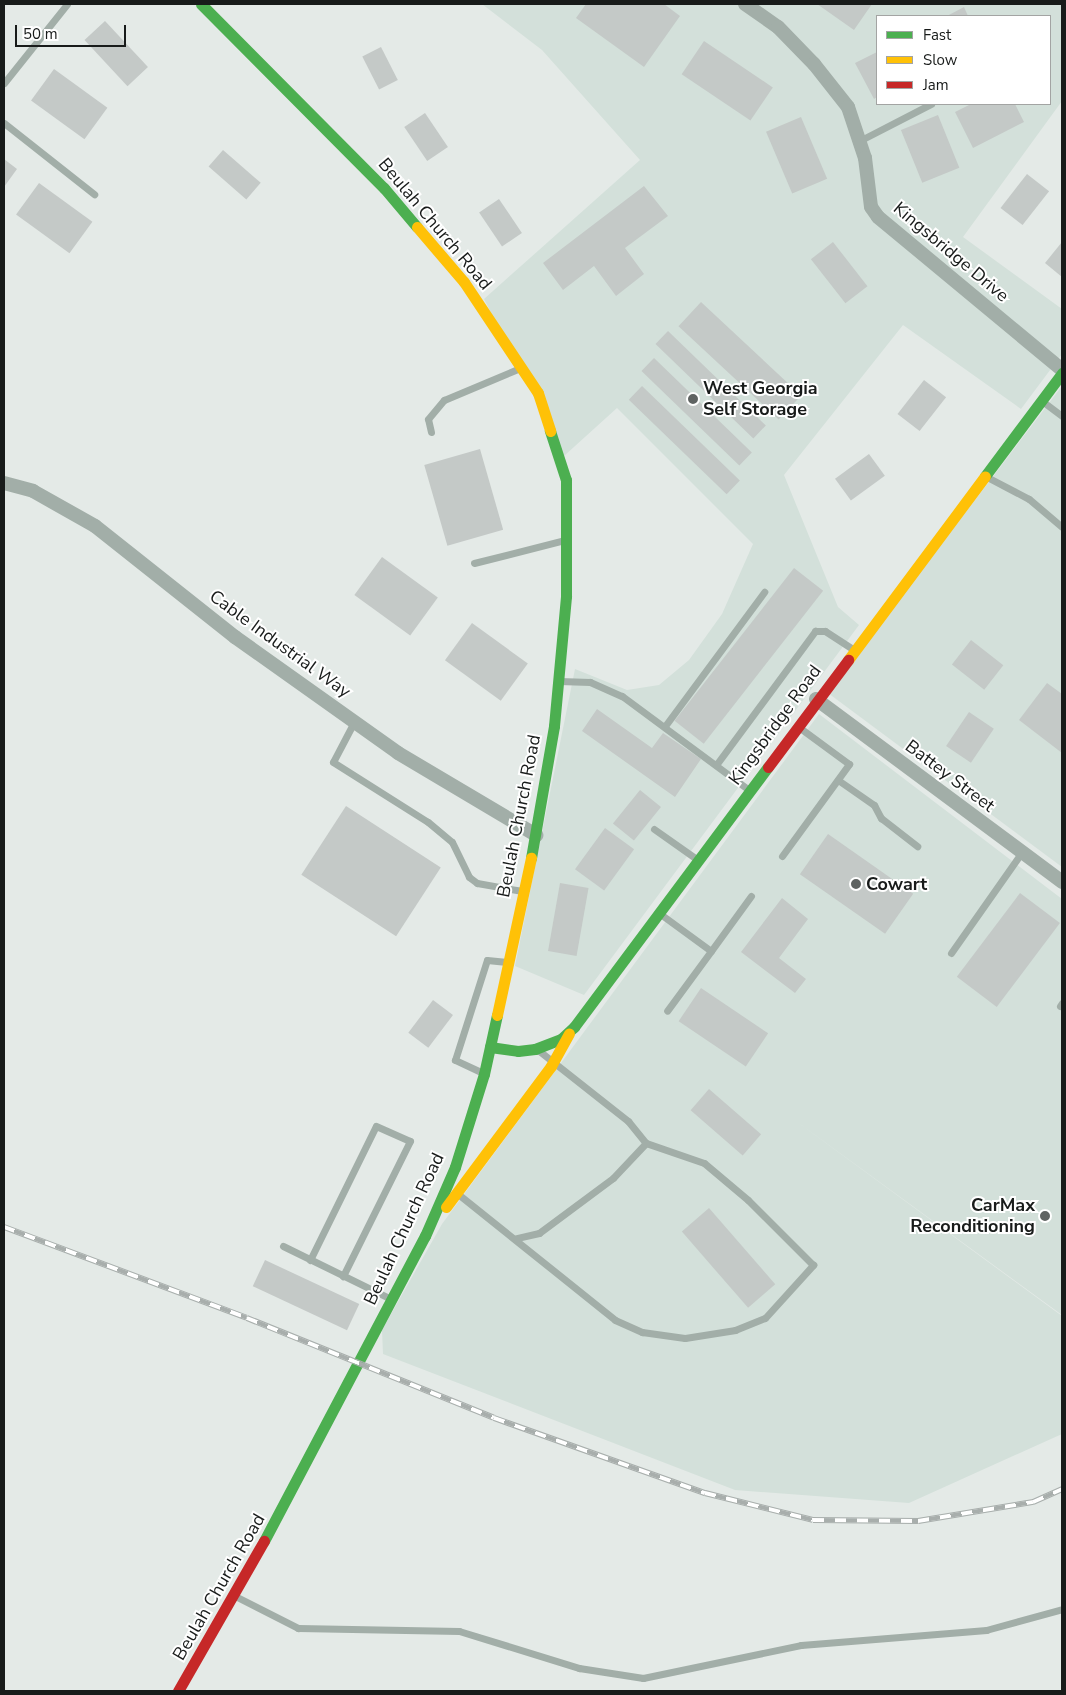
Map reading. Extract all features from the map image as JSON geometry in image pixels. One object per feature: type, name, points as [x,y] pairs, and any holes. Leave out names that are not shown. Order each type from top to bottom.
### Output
[{"type":"street","name":"Beulah Church Road","points":[[178,1691],[235,1596],[424,1236],[452,1189],[484,1074],[536,835],[554,726],[566,596],[566,480],[538,393],[464,282],[381,184],[201,4]]},
{"type":"street","name":"Kingsbridge Drive","points":[[744,4],[778,27],[814,64],[848,107],[865,158],[871,206],[878,216],[1062,371]]},
{"type":"street","name":"Kingsbridge Road","points":[[490,1047],[518,1051],[535,1049],[561,1039],[574,1027],[853,649],[1062,371]]},
{"type":"street","name":"Cable Industrial Way","points":[[4,483],[33,491],[94,526],[235,637],[398,753],[536,835]]},
{"type":"street","name":"Battey Street","points":[[816,700],[1062,882]]},
{"type":"street","points":[[452,1189],[553,1061],[574,1027]]},
{"type":"lane","points":[[4,83],[67,4]]},
{"type":"lane","points":[[859,141],[928,105]]},
{"type":"lane","points":[[4,123],[94,194]]},
{"type":"lane","points":[[431,432],[428,419],[444,400],[520,368]]},
{"type":"lane","points":[[1041,400],[1062,416]]},
{"type":"lane","points":[[984,476],[1029,500],[1062,527]]},
{"type":"lane","points":[[474,563],[565,540]]},
{"type":"lane","points":[[664,726],[764,592]]},
{"type":"lane","points":[[716,765],[815,632],[825,631],[853,649]]},
{"type":"lane","points":[[558,680],[590,682],[607,687],[664,726],[749,790]]},
{"type":"lane","points":[[354,722],[333,762],[428,822],[452,842],[469,877],[477,883],[523,891]]},
{"type":"lane","points":[[782,856],[849,764],[796,726]]},
{"type":"lane","points":[[838,780],[874,805],[881,818],[917,846]]},
{"type":"lane","points":[[654,829],[698,860]]},
{"type":"lane","points":[[951,953],[1022,852]]},
{"type":"lane","points":[[667,1011],[751,896]]},
{"type":"lane","points":[[659,913],[711,952]]},
{"type":"lane","points":[[484,1074],[454,1060],[487,960],[507,962]]},
{"type":"lane","points":[[452,1189],[517,1238],[615,1320],[642,1332],[685,1338],[735,1330],[765,1318],[814,1265],[748,1200],[704,1163],[646,1143],[628,1121],[553,1061],[535,1049]]},
{"type":"lane","points":[[310,1260],[376,1126],[410,1141],[343,1276]]},
{"type":"lane","points":[[517,1238],[539,1233],[613,1178],[646,1143]]},
{"type":"lane","points":[[283,1246],[392,1300]]},
{"type":"lane","points":[[235,1596],[298,1628],[459,1631],[579,1668],[642,1678],[801,1645],[986,1630],[1062,1609]]},
{"type":"shaded area","points":[[482,4],[1062,4],[1062,101],[963,237],[1062,309],[1062,354],[1021,409],[903,325],[784,475],[838,607],[859,625],[584,995],[515,966],[575,669],[627,690],[659,685],[689,660],[722,614],[753,544],[617,408],[564,456],[484,299],[640,160],[542,50]]},
{"type":"shaded area","points":[[1062,386],[1062,867],[828,693]]},
{"type":"shaded area","points":[[819,714],[1062,899],[1062,1315],[789,1116],[1062,1316],[1062,1434],[909,1503],[735,1490],[383,1354],[382,1330],[442,1224]]},
{"type":"building","points":[[586,4],[664,4],[680,16],[644,67],[576,18]]},
{"type":"building","points":[[817,4],[872,4],[854,30]]},
{"type":"building","points":[[964,7],[968,15],[949,15]]},
{"type":"building","points":[[105,21],[148,67],[127,86],[85,40]]},
{"type":"building","points":[[704,41],[773,87],[750,121],[682,74]]},
{"type":"building","points":[[381,47],[398,80],[379,90],[362,57]]},
{"type":"building","points":[[876,52],[876,98],[874,99],[855,63]]},
{"type":"building","points":[[54,69],[107,108],[84,139],[31,101]]},
{"type":"building","points":[[969,105],[1016,105],[1024,122],[973,148],[955,112]]},
{"type":"building","points":[[425,113],[448,147],[427,161],[404,127]]},
{"type":"building","points":[[938,115],[959,168],[922,183],[901,130]]},
{"type":"building","points":[[801,117],[827,179],[792,194],[766,132]]},
{"type":"building","points":[[223,150],[261,183],[246,199],[209,167]]},
{"type":"building","points":[[4,159],[17,169],[4,187]]},
{"type":"building","points":[[1027,174],[1049,191],[1023,225],[1001,208]]},
{"type":"building","points":[[39,183],[92,222],[69,253],[16,215]]},
{"type":"building","points":[[644,186],[668,216],[625,248],[644,274],[616,296],[594,266],[563,290],[543,263]]},
{"type":"building","points":[[499,199],[522,233],[502,246],[479,212]]},
{"type":"building","points":[[833,242],[867,286],[845,303],[811,259]]},
{"type":"building","points":[[1062,242],[1062,277],[1045,263]]},
{"type":"building","points":[[701,302],[801,395],[779,420],[678,326]]},
{"type":"building","points":[[668,331],[766,425],[753,438],[655,344]]},
{"type":"building","points":[[654,358],[752,452],[739,465],[641,371]]},
{"type":"building","points":[[924,380],[946,397],[920,431],[898,414]]},
{"type":"building","points":[[642,386],[740,480],[727,494],[629,400]]},
{"type":"building","points":[[480,449],[503,530],[447,546],[424,465]]},
{"type":"building","points":[[869,454],[885,476],[851,501],[835,479]]},
{"type":"building","points":[[382,557],[438,598],[410,636],[354,595]]},
{"type":"building","points":[[794,568],[823,591],[704,744],[675,721]]},
{"type":"building","points":[[472,623],[528,664],[501,701],[445,660]]},
{"type":"building","points":[[971,640],[1003,665],[984,690],[952,664]]},
{"type":"building","points":[[1047,683],[1062,694],[1062,753],[1019,720]]},
{"type":"building","points":[[597,709],[652,748],[663,733],[701,759],[675,797],[582,731]]},
{"type":"building","points":[[969,712],[994,729],[971,763],[946,746]]},
{"type":"building","points":[[640,790],[661,807],[634,840],[613,823]]},
{"type":"building","points":[[346,806],[441,868],[396,936],[301,875]]},
{"type":"building","points":[[605,828],[634,849],[604,890],[575,869]]},
{"type":"building","name":"Cowart","points":[[828,834],[913,894],[885,934],[800,874]]},
{"type":"building","points":[[560,883],[589,888],[577,956],[548,951]]},
{"type":"building","points":[[1020,893],[1060,923],[997,1007],[957,977]]},
{"type":"building","points":[[782,898],[808,919],[779,958],[806,979],[795,993],[741,952]]},
{"type":"building","points":[[701,988],[768,1033],[746,1066],[679,1021]]},
{"type":"building","points":[[433,1000],[453,1015],[428,1048],[408,1033]]},
{"type":"building","points":[[709,1089],[761,1134],[743,1155],[691,1110]]},
{"type":"building","points":[[709,1208],[775,1284],[748,1308],[682,1232]]},
{"type":"building","points":[[265,1260],[359,1304],[347,1330],[253,1286]]},
{"type":"railway","points":[[4,1227],[247,1318],[494,1418],[705,1493],[813,1520],[918,1521],[1033,1502],[1062,1489]]},
{"type":"traffic: fast","points":[[201,4],[384,188],[417,227]]},
{"type":"traffic: fast","points":[[985,476],[1062,373]]},
{"type":"traffic: fast","points":[[531,858],[554,726],[566,596],[566,480],[550,431]]},
{"type":"traffic: fast","points":[[490,1047],[518,1051],[535,1049],[561,1039],[574,1027],[768,767]]},
{"type":"traffic: fast","points":[[264,1541],[425,1236],[455,1167],[484,1074],[497,1015]]},
{"type":"traffic: slow","points":[[417,227],[464,282],[538,393],[550,431]]},
{"type":"traffic: slow","points":[[848,660],[985,476]]},
{"type":"traffic: slow","points":[[497,1015],[531,858]]},
{"type":"traffic: slow","points":[[446,1207],[551,1066],[569,1034]]},
{"type":"traffic: jam","points":[[768,767],[848,660]]},
{"type":"traffic: jam","points":[[178,1691],[264,1541]]},
{"type":"place","name":"West Georgia Self Storage","points":[[693,399]]},
{"type":"place","name":"Cowart","points":[[856,884]]},
{"type":"place","name":"CarMax Reconditioning","points":[[1045,1216]]}]
